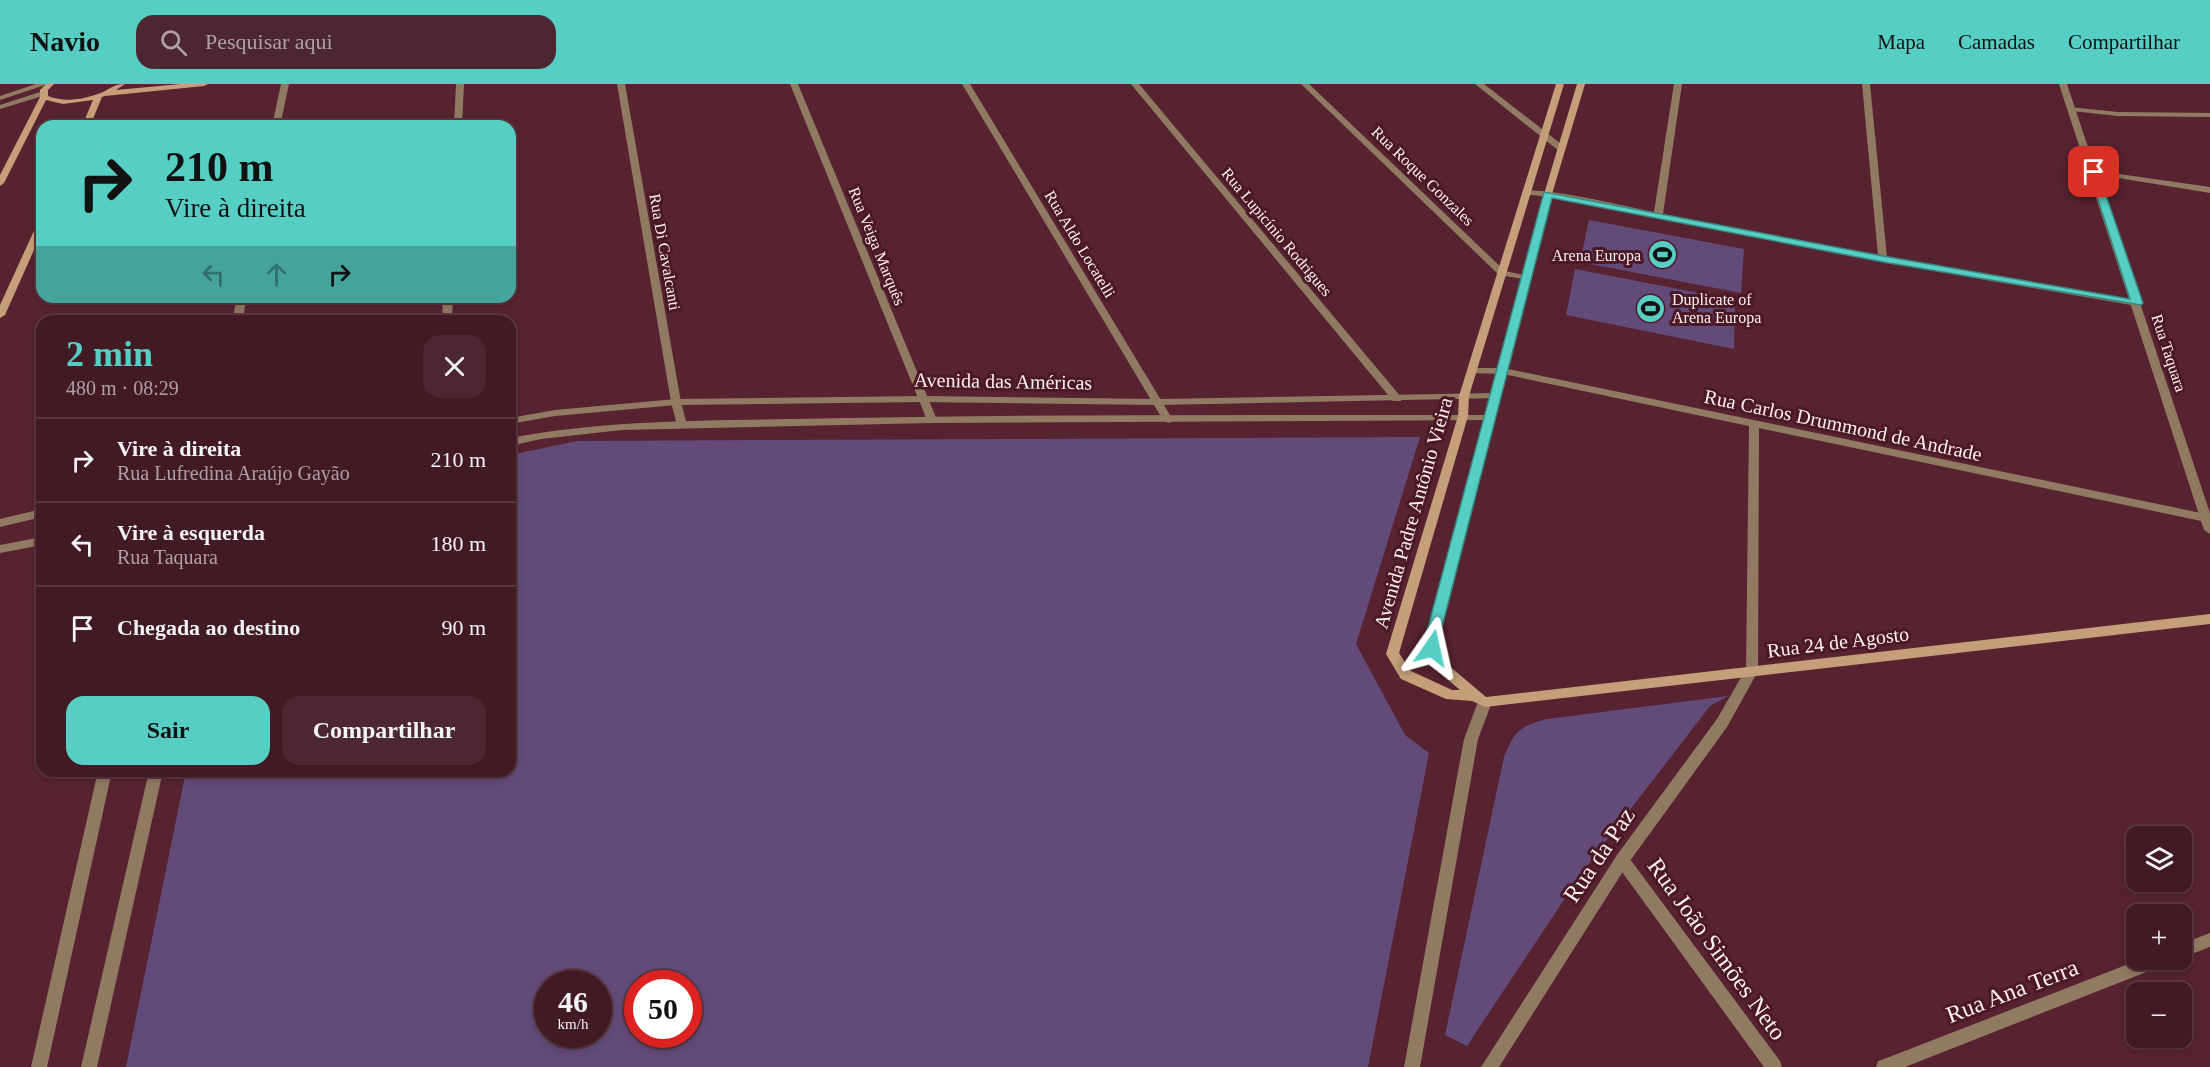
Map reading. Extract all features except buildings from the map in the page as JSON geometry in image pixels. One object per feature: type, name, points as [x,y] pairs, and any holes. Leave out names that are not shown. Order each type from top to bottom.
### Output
[{"type":"main road","points":[[0,183],[50,84]]},
{"type":"main road","points":[[89,120],[101,95],[121,84]]},
{"type":"main road","points":[[43,95],[66,102],[101,95],[204,84]]},
{"type":"main road","name":"Avenida Padre Antônio Vieira","points":[[1479,699],[1451,695],[1406,675],[1392,654],[1463,416],[1464,396],[1560,84]]},
{"type":"main road","points":[[1479,699],[1440,667],[1432,648],[1433,635],[1548,194],[1581,84]]},
{"type":"main road","points":[[0,315],[36,235]]},
{"type":"main road","name":"Rua 24 de Agosto","points":[[1479,699],[1752,671],[2210,619]]},
{"type":"street","points":[[0,98],[44,84]]},
{"type":"street","points":[[277,120],[285,84]]},
{"type":"street","points":[[458,120],[460,84]]},
{"type":"street","name":"Rua Di Cavalcanti","points":[[621,84],[682,426]]},
{"type":"street","name":"Rua Veiga Marquês","points":[[795,84],[932,420]]},
{"type":"street","name":"Rua Aldo Locatelli","points":[[966,84],[1168,420]]},
{"type":"street","name":"Rua Lupicínio Rodrigues","points":[[1135,84],[1397,399]]},
{"type":"street","name":"Rua Roque Gonzales","points":[[1305,84],[1502,273]]},
{"type":"street","points":[[1479,84],[1562,149]]},
{"type":"street","points":[[1658,216],[1678,84]]},
{"type":"street","points":[[1866,84],[1883,259]]},
{"type":"street","name":"Rua Taquara","points":[[2063,84],[2094,172],[2210,530]]},
{"type":"street","points":[[0,107],[43,95]]},
{"type":"street","points":[[2072,109],[2118,114],[2210,115]]},
{"type":"street","points":[[2094,172],[2210,190]]},
{"type":"street","points":[[1526,192],[1548,194],[1883,259],[2137,303]]},
{"type":"street","points":[[1502,273],[1526,278]]},
{"type":"street","name":"Rua Carlos Drummond de Andrade","points":[[1472,371],[1503,371],[2206,518]]},
{"type":"street","name":"Avenida das Américas","points":[[516,420],[555,413],[676,402],[923,399],[1158,402],[1497,396]]},
{"type":"street","name":"Avenida das Américas","points":[[516,441],[622,427],[932,420],[1491,417]]},
{"type":"street","points":[[1752,671],[1754,425]]},
{"type":"street","points":[[0,523],[36,514]]},
{"type":"street","points":[[0,549],[36,542]]},
{"type":"street","name":"Rua da Paz","points":[[1489,1067],[1622,860],[1722,723],[1752,671]]},
{"type":"street","points":[[1412,1067],[1479,699]]},
{"type":"street","points":[[39,1067],[104,777]]},
{"type":"street","points":[[89,1067],[155,777]]},
{"type":"street","name":"Rua João Simões Neto","points":[[1622,860],[1774,1067]]},
{"type":"street","points":[[2192,947],[2210,940]]},
{"type":"street","name":"Rua Ana Terra","points":[[1884,1067],[2132,970]]},
{"type":"shaded area","name":"Arena Europa","points":[[1589,220],[1744,249],[1741,293],[1580,262]]},
{"type":"shaded area","name":"Duplicate of Arena Europa","points":[[1575,269],[1735,300],[1734,349],[1566,315]]},
{"type":"shaded area","points":[[1420,437],[1356,644],[1405,735],[1429,753],[1368,1067],[126,1067],[185,777],[516,777],[516,454],[577,441]]},
{"type":"shaded area","points":[[1728,696],[1710,706],[1583,871],[1467,1046],[1445,1035],[1504,757],[1515,735],[1530,724],[1547,719]]},
{"type":"place","name":"Arena Europa","points":[[1662,255]]},
{"type":"place","name":"Duplicate of Arena Europa","points":[[1651,308]]},
{"type":"route","points":[[1432,648],[1433,635],[1548,194],[1883,259],[2137,303],[2094,172]]}]
